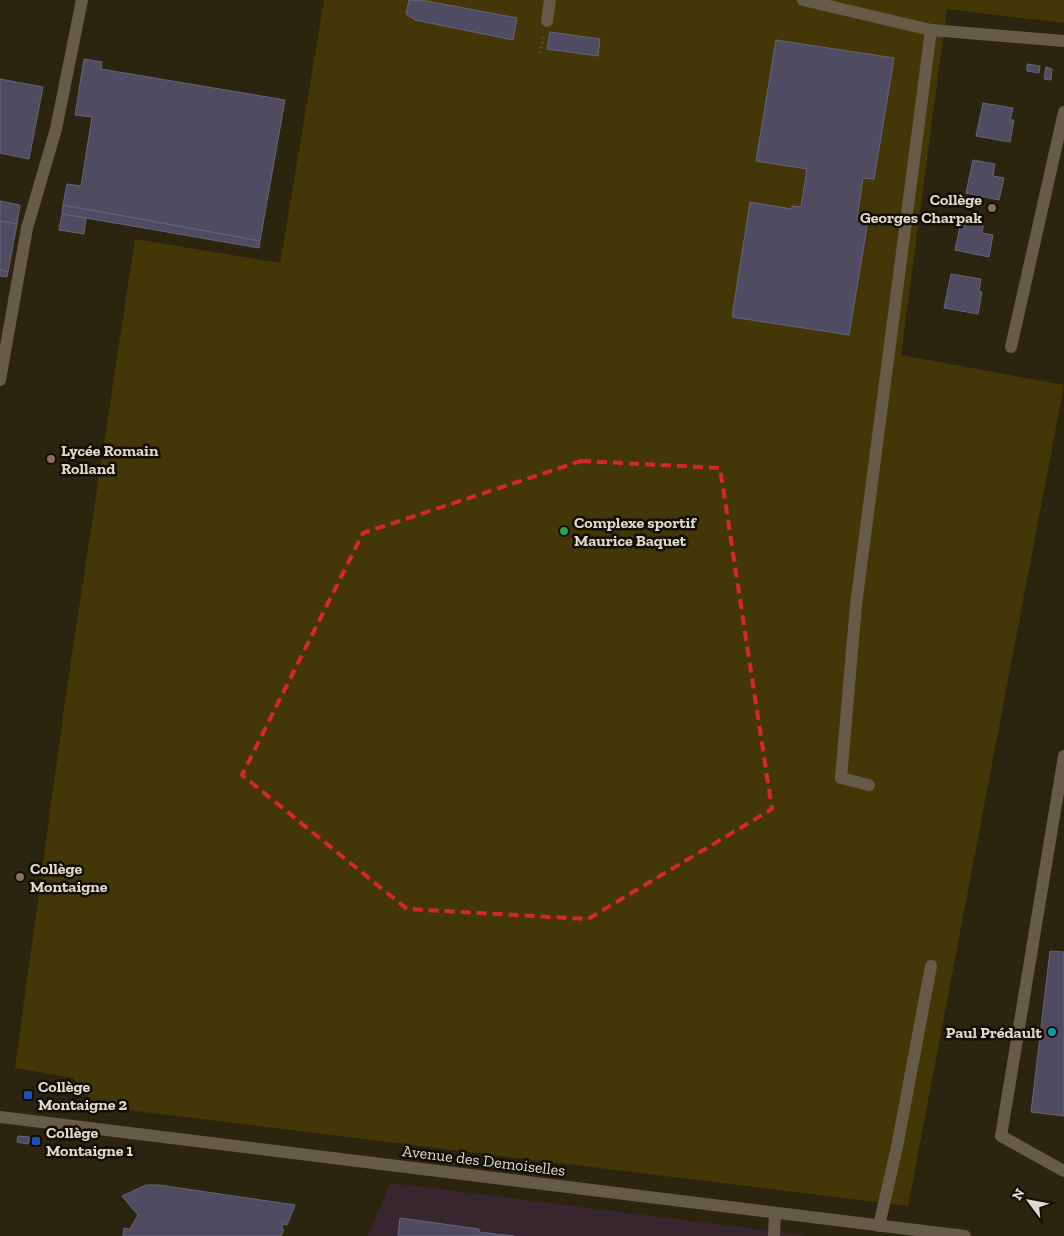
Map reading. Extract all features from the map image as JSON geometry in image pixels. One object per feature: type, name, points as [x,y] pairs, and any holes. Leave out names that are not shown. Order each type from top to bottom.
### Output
[{"type":"street","points":[[0,380],[27,228],[56,129],[82,0]]},
{"type":"street","points":[[547,21],[550,0]]},
{"type":"street","points":[[803,0],[931,30],[1064,41]]},
{"type":"street","points":[[869,785],[841,778],[856,606],[931,30]]},
{"type":"street","points":[[1011,347],[1064,112]]},
{"type":"street","points":[[1064,756],[1000,1136],[1064,1171]]},
{"type":"street","points":[[879,1226],[897,1148],[931,966]]},
{"type":"street","name":"Avenue des Demoiselles","points":[[0,1117],[965,1236]]},
{"type":"street","points":[[774,1236],[775,1212]]},
{"type":"highlighted area","points":[[581,461],[720,468],[772,809],[588,919],[407,909],[242,775],[363,533]]},
{"type":"shaded area","name":"Complexe sportif Maurice Baquet","points":[[324,0],[1064,0],[1064,23],[947,9],[901,355],[1064,385],[908,1206],[95,1106],[73,1078],[15,1068],[67,687],[135,239],[280,263]]},
{"type":"shaded area","points":[[390,1183],[811,1236],[368,1236]]},
{"type":"building","points":[[409,0],[427,1],[517,18],[513,40],[415,20],[406,14]]},
{"type":"building","points":[[550,32],[600,39],[598,56],[547,49]]},
{"type":"building","points":[[776,40],[894,58],[874,179],[863,178],[857,219],[868,221],[849,335],[732,317],[750,202],[792,209],[792,206],[801,207],[807,169],[756,161]]},
{"type":"building","points":[[84,59],[102,62],[101,69],[285,100],[260,241],[63,205],[67,184],[81,186],[92,117],[75,115]]},
{"type":"building","points":[[1027,64],[1040,66],[1039,73],[1027,71]]},
{"type":"building","points":[[1046,67],[1052,69],[1051,80],[1044,79]]},
{"type":"building","points":[[0,79],[43,87],[29,159],[0,153]]},
{"type":"building","points":[[983,103],[1013,108],[1010,120],[1014,120],[1010,142],[976,136]]},
{"type":"building","points":[[973,160],[995,164],[993,176],[1004,178],[999,200],[966,193]]},
{"type":"building","points":[[0,201],[20,205],[17,224],[0,221]]},
{"type":"building","points":[[63,205],[260,241],[259,248],[62,214]]},
{"type":"building","points":[[62,214],[86,218],[84,234],[59,230]]},
{"type":"building","points":[[962,217],[984,221],[982,233],[993,235],[989,257],[955,250]]},
{"type":"building","points":[[0,221],[17,224],[8,272],[0,270]]},
{"type":"building","points":[[0,270],[8,272],[7,277],[0,276]]},
{"type":"building","points":[[951,274],[981,279],[979,291],[982,292],[978,314],[944,308]]},
{"type":"building","name":"Paul Prédault","points":[[1050,951],[1064,952],[1064,1116],[1031,1112]]},
{"type":"building","points":[[18,1136],[30,1137],[28,1144],[17,1142]]},
{"type":"building","points":[[146,1185],[159,1185],[295,1205],[287,1225],[283,1224],[282,1229],[284,1230],[281,1236],[123,1236],[124,1228],[130,1229],[138,1215],[122,1196]]},
{"type":"building","points":[[400,1218],[479,1229],[479,1232],[514,1236],[398,1236]]},
{"type":"place","name":"Collège Georges Charpak","points":[[992,208]]},
{"type":"place","name":"Lycée Romain Rolland","points":[[51,459]]},
{"type":"place","name":"Complexe sportif Maurice Baquet","points":[[564,531]]},
{"type":"place","name":"Collège Montaigne","points":[[20,877]]},
{"type":"place","name":"Paul Prédault","points":[[1052,1032]]},
{"type":"place","name":"Collège Montaigne 2","points":[[28,1095]]},
{"type":"place","name":"Collège Montaigne 1","points":[[36,1141]]}]
